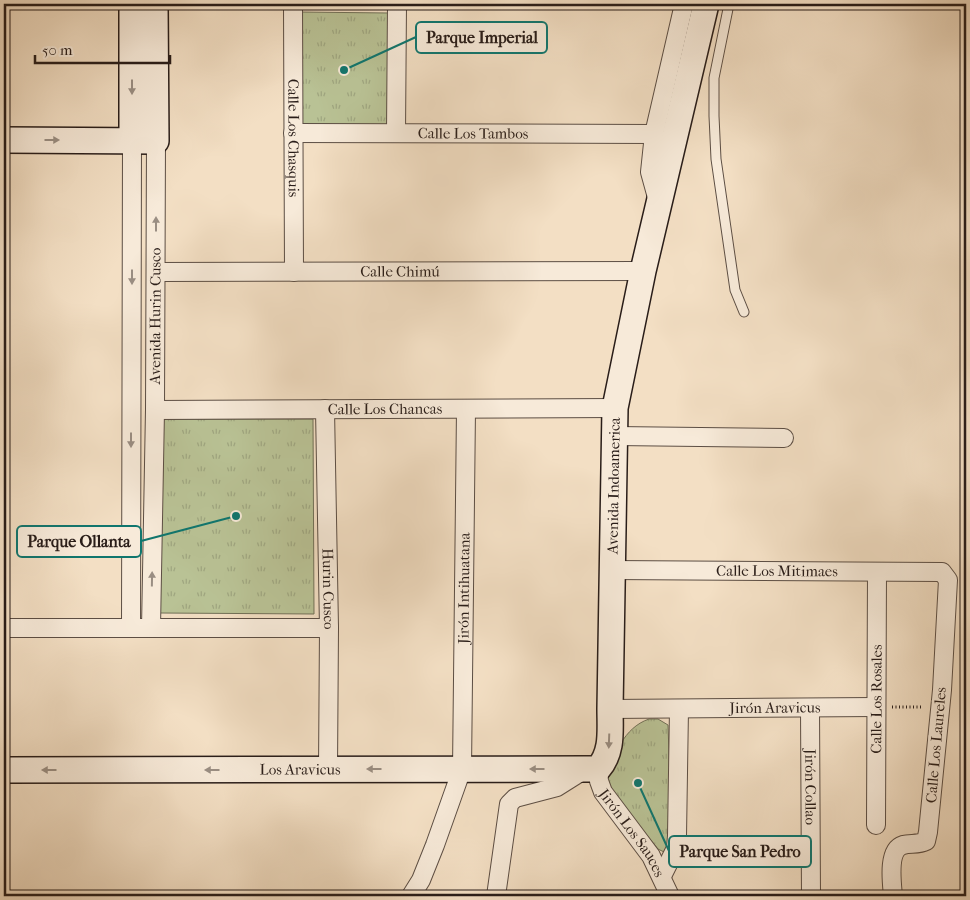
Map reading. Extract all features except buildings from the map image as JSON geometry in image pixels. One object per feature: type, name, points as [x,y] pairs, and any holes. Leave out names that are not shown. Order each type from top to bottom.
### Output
[{"type":"street","name":"Avenida Hurin Cusco","points":[[132,4],[156,272],[151,628]]},
{"type":"street","name":"Avenida Hurin Cusco","points":[[131,628],[144,141],[155,4]]},
{"type":"street","name":"Calle Los Chasquis","points":[[293,4],[294,272]]},
{"type":"street","points":[[396,133],[397,4]]},
{"type":"street","points":[[660,204],[650,172],[654,134],[684,4]]},
{"type":"street","name":"Avenida Indoamerica","points":[[592,769],[609,752],[615,408],[643,271],[706,4]]},
{"type":"street","name":"Calle Los Tambos","points":[[293,133],[654,134]]},
{"type":"street","points":[[4,140],[144,141]]},
{"type":"street","name":"Calle Chimú","points":[[156,272],[643,271]]},
{"type":"street","name":"Jirón Intihuatana","points":[[411,896],[421,880],[435,845],[462,768],[466,408]]},
{"type":"street","name":"Calle Los Chancas","points":[[155,410],[615,408]]},
{"type":"street","name":"Hurin Cusco","points":[[325,409],[329,628],[328,770]]},
{"type":"street","points":[[615,436],[784,438]]},
{"type":"street","name":"Calle Los Mitimaes","points":[[612,570],[942,572]]},
{"type":"street","name":"Calle Los Rosales","points":[[876,826],[877,572]]},
{"type":"street","name":"Calle Los Laureles","points":[[893,896],[891,863],[898,848],[903,845],[920,844],[926,841],[928,832],[940,707],[948,580],[942,572]]},
{"type":"street","points":[[4,628],[329,628]]},
{"type":"street","name":"Jirón Aravicus","points":[[610,709],[876,707]]},
{"type":"street","name":"Jirón Collao","points":[[810,708],[811,896]]},
{"type":"street","points":[[662,876],[676,848],[679,709]]},
{"type":"street","points":[[496,896],[509,804],[515,798],[557,787],[592,769]]},
{"type":"street","name":"Los Aravicus","points":[[4,770],[592,769]]},
{"type":"street","name":"Jirón Los Sauces","points":[[592,769],[604,792],[651,856],[670,896]]},
{"type":"lane","points":[[729,4],[714,78],[716,159],[735,290],[744,312]]},
{"type":"path","points":[[876,707],[940,707]]},
{"type":"green space","points":[[299,12],[389,13],[388,128],[299,127]]},
{"type":"green space","points":[[159,419],[313,419],[314,614],[160,613]]},
{"type":"green space","points":[[649,719],[658,719],[668,725],[672,840],[670,849],[664,852],[658,849],[609,788],[604,778],[626,736],[640,723]]},
{"type":"place","name":"Parque Imperial","points":[[344,70]]},
{"type":"place","name":"Parque Ollanta","points":[[236,516]]},
{"type":"place","name":"Parque San Pedro","points":[[638,783]]}]
